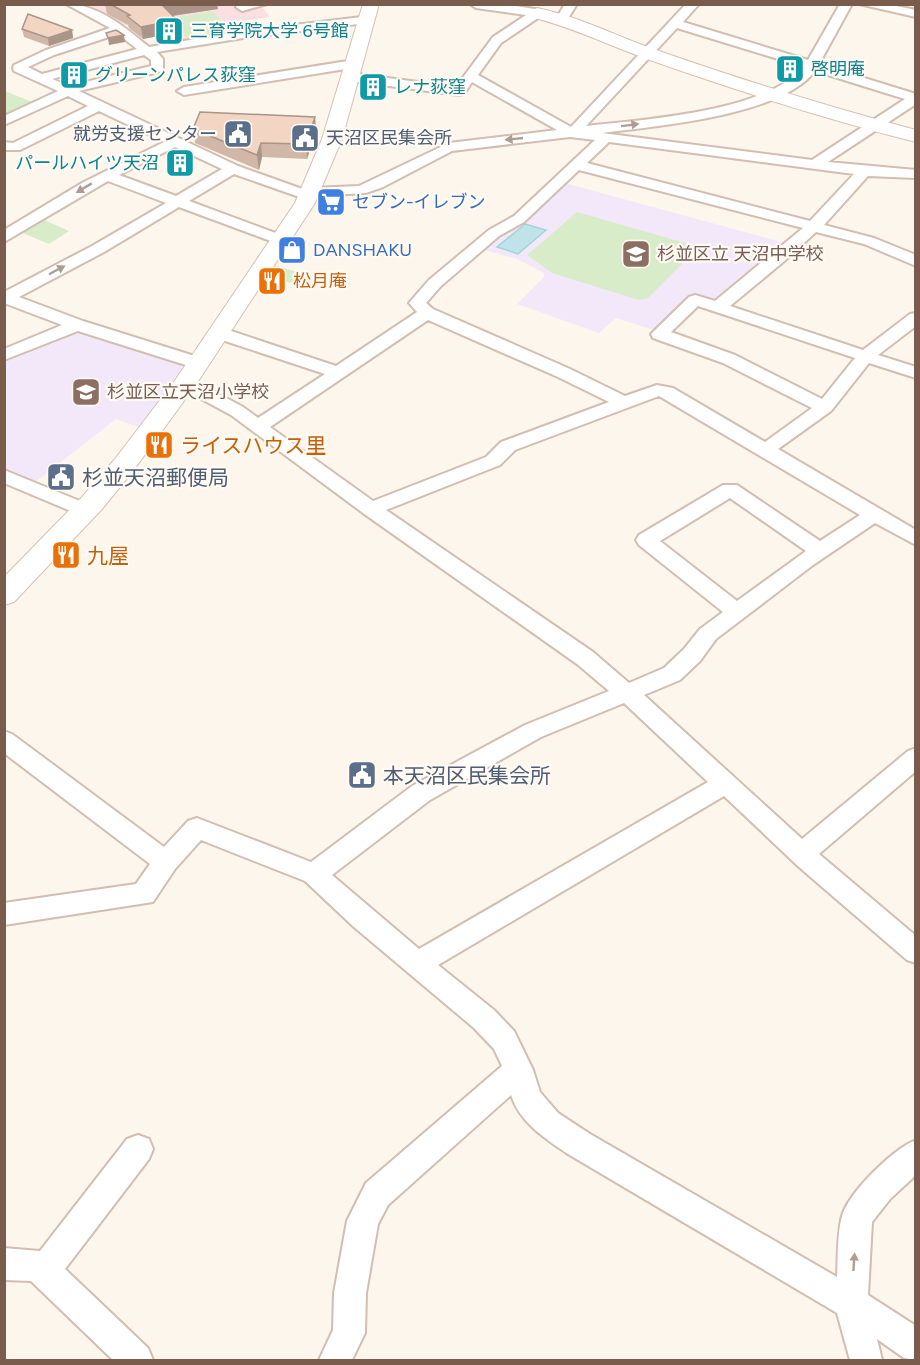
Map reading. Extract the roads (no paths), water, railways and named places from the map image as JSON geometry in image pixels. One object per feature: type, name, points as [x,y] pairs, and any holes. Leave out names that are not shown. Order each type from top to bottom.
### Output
[{"type":"street","points":[[4,122],[68,91],[158,68],[157,59],[120,29],[72,4]]},
{"type":"street","points":[[242,7],[261,4]]},
{"type":"street","points":[[476,4],[537,13],[567,11],[646,53],[771,96],[915,136]]},
{"type":"street","points":[[572,133],[693,4]]},
{"type":"street","points":[[120,29],[49,53],[22,64],[19,68],[233,169],[310,194],[361,190],[378,184],[449,147],[572,133],[708,112],[771,96],[790,87],[812,65],[846,4]]},
{"type":"street","points":[[865,4],[915,14]]},
{"type":"street","points":[[4,595],[85,510],[124,465],[185,383],[310,194],[332,139],[369,12],[146,50],[91,62],[41,78]]},
{"type":"street","points":[[184,91],[352,70],[459,91],[497,40],[537,13]]},
{"type":"street","points":[[675,23],[915,98]]},
{"type":"street","points":[[471,76],[572,133],[864,171],[915,174]]},
{"type":"street","points":[[815,164],[915,98]]},
{"type":"street","points":[[4,146],[15,147],[98,106]]},
{"type":"street","points":[[602,137],[603,140],[519,219],[494,233],[435,283],[417,303],[427,313],[564,373],[624,403]]},
{"type":"street","points":[[4,237],[107,176],[174,142]]},
{"type":"street","points":[[576,165],[869,241],[915,261]]},
{"type":"street","points":[[5,298],[98,249],[233,169]]},
{"type":"street","points":[[718,307],[815,226],[864,171]]},
{"type":"street","points":[[107,176],[281,240]]},
{"type":"street","points":[[5,298],[77,325],[198,363]]},
{"type":"street","points":[[825,407],[729,359],[658,334],[695,300],[915,373]]},
{"type":"street","points":[[259,426],[427,313]]},
{"type":"street","points":[[765,450],[825,407],[866,356],[915,318]]},
{"type":"street","points":[[4,355],[77,325]]},
{"type":"street","points":[[219,333],[339,372]]},
{"type":"street","points":[[185,383],[237,411],[259,426],[370,509],[585,658],[627,693],[802,854],[915,952]]},
{"type":"street","points":[[370,509],[493,460],[508,446],[657,390],[668,392],[915,539]]},
{"type":"street","points":[[4,476],[85,510]]},
{"type":"street","points":[[738,613],[646,540],[730,489],[820,551]]},
{"type":"street","points":[[314,874],[421,793],[533,731],[672,674],[692,655],[708,634],[820,551],[874,515]]},
{"type":"street","points":[[4,740],[166,862]]},
{"type":"street","points":[[802,854],[915,757]]},
{"type":"street","points":[[417,964],[726,783]]},
{"type":"street","points":[[4,914],[144,894],[166,862],[196,828],[314,874],[484,1019],[504,1040],[519,1070],[527,1099],[548,1123],[579,1144],[851,1303],[915,1346]]},
{"type":"street","points":[[335,1360],[349,1333],[350,1293],[363,1221],[377,1194],[519,1070]]},
{"type":"street","points":[[43,1272],[138,1149]]},
{"type":"street","points":[[866,1360],[851,1303],[857,1217],[879,1188],[915,1154]]},
{"type":"street","points":[[4,1264],[38,1266],[136,1360]]},
{"type":"water","points":[[525,224],[546,230],[518,254],[497,247]]},
{"type":"place","name":"三育学院大学 6号館","points":[[169,31]]},
{"type":"place","name":"啓明庵","points":[[790,69]]},
{"type":"place","name":"グリーンパレス荻窪","points":[[74,75]]},
{"type":"place","name":"レナ荻窪","points":[[373,87]]},
{"type":"place","name":"就労支援センター","points":[[238,134]]},
{"type":"place","name":"天沼区民集会所","points":[[305,138]]},
{"type":"place","name":"パールハイツ天沼","points":[[180,163]]},
{"type":"place","name":"セブン-イレブン","points":[[331,202]]},
{"type":"place","name":"DANSHAKU","points":[[292,250]]},
{"type":"place","name":"杉並区立 天沼中学校","points":[[636,254]]},
{"type":"place","name":"松月庵","points":[[272,281]]},
{"type":"place","name":"杉並区立天沼小学校","points":[[86,392]]},
{"type":"place","name":"ライスハウス里","points":[[159,445]]},
{"type":"place","name":"杉並天沼郵便局","points":[[61,477]]},
{"type":"place","name":"九屋","points":[[66,555]]},
{"type":"place","name":"本天沼区民集会所","points":[[362,775]]}]
